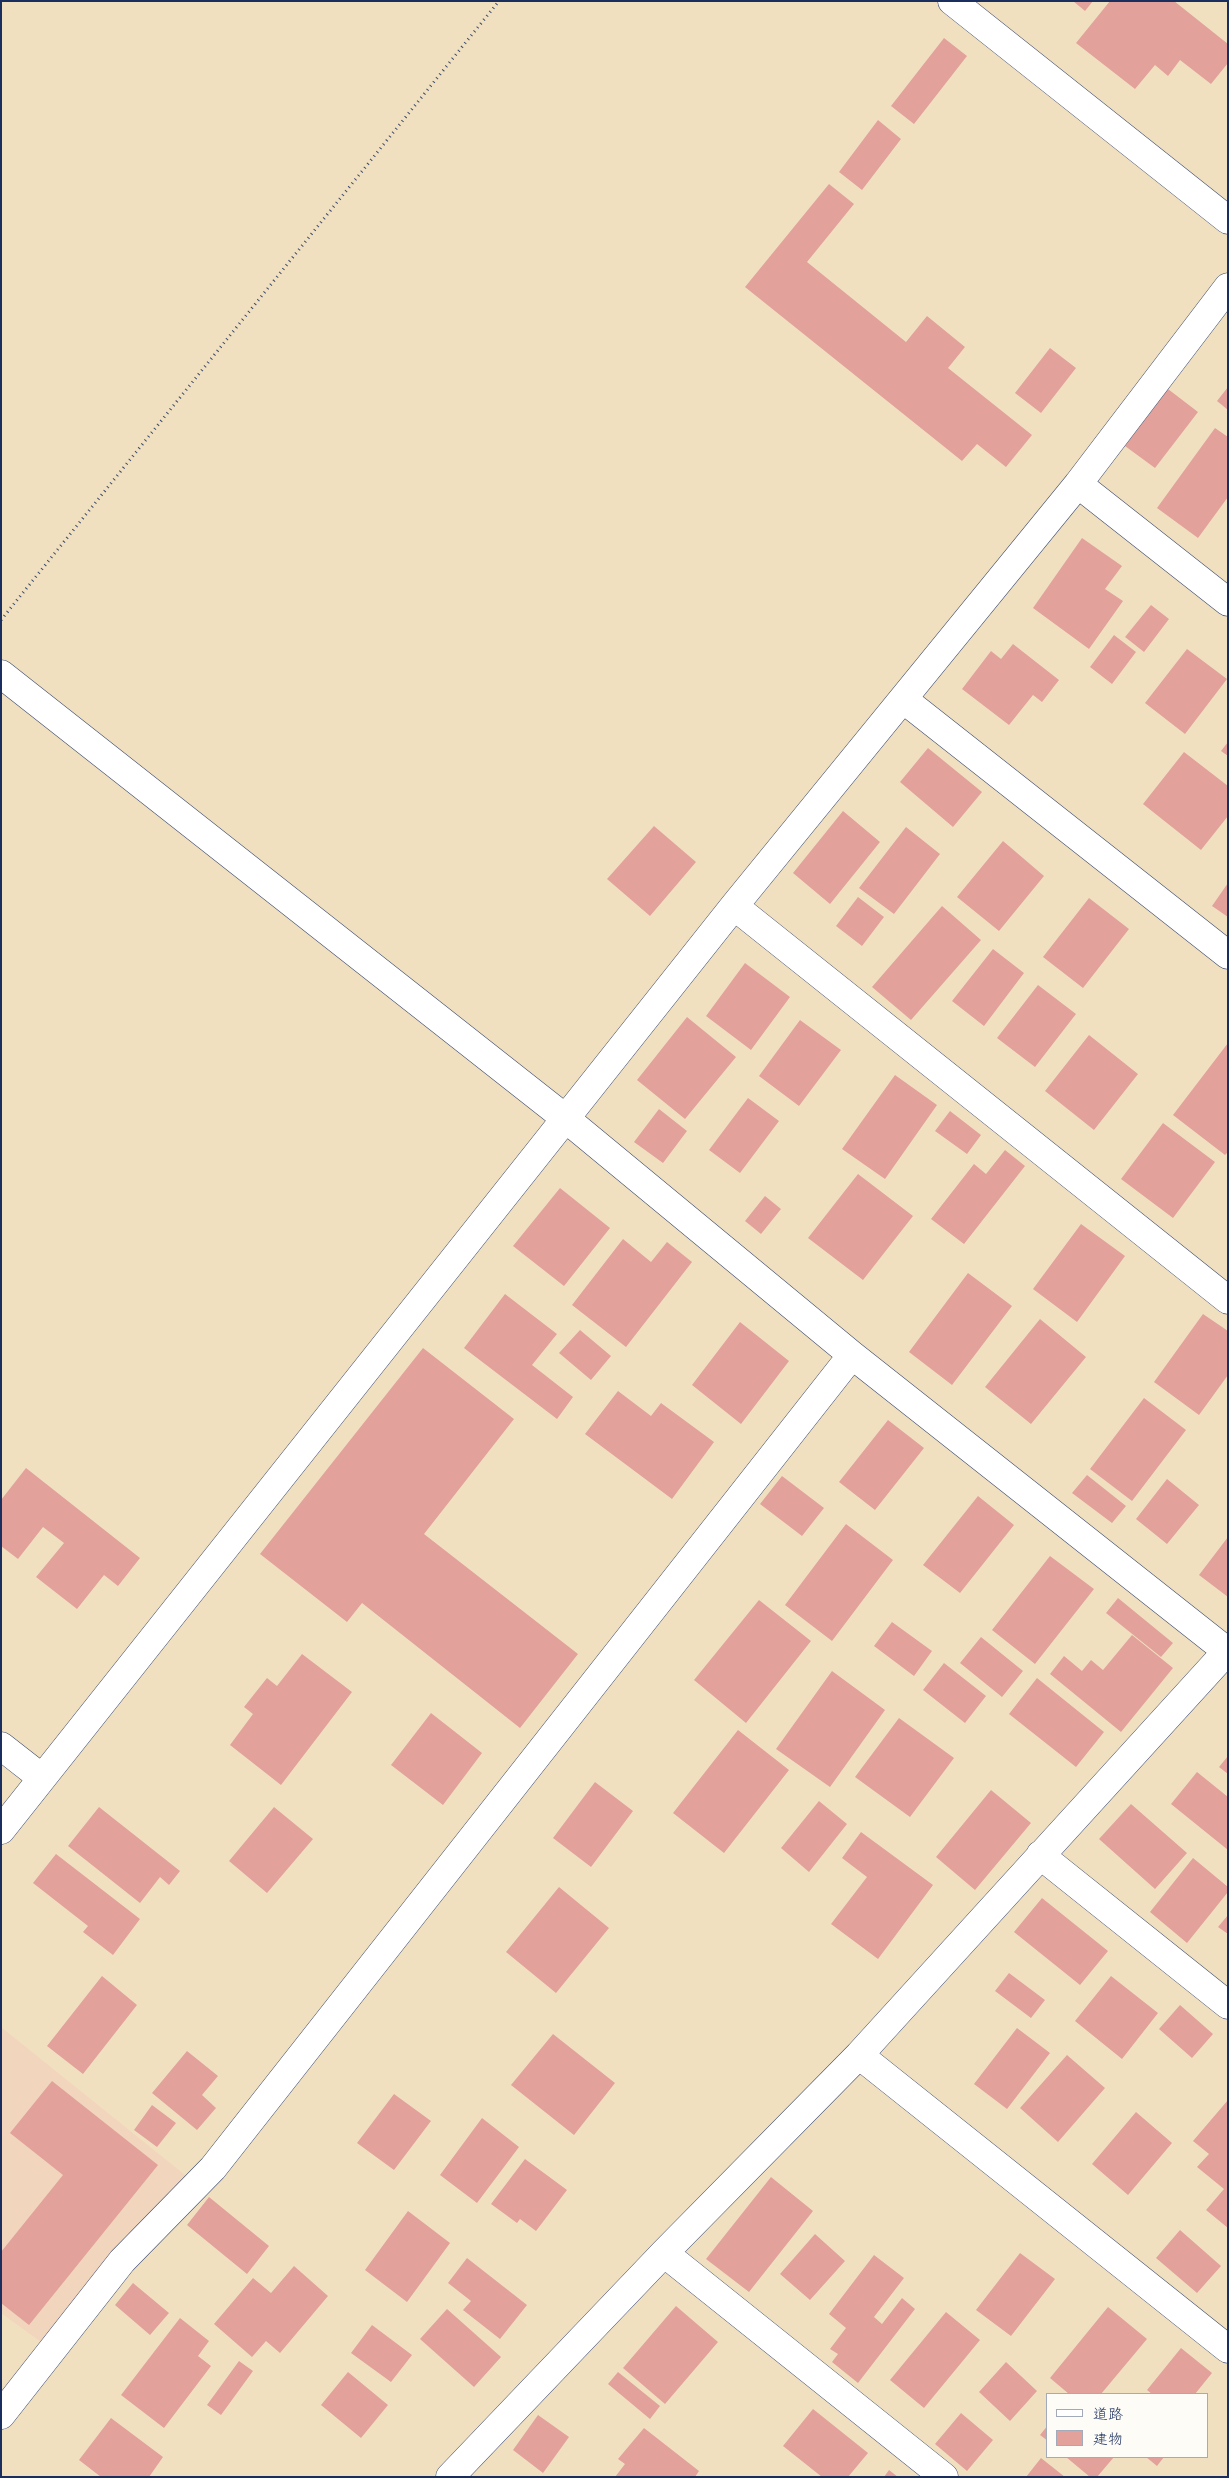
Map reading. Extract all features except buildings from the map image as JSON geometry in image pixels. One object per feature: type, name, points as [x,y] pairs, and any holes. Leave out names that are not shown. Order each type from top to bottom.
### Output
[{"type":"street","points":[[952,1],[1228,220]]},
{"type":"street","points":[[1,1830],[734,906],[1078,484],[1228,287]]},
{"type":"street","points":[[1078,484],[1228,602]]},
{"type":"street","points":[[1,674],[565,1118],[852,1355],[1227,1651],[859,2055],[664,2253],[465,2472]]},
{"type":"street","points":[[903,699],[1228,955]]},
{"type":"street","points":[[734,906],[1228,1300]]},
{"type":"street","points":[[1,2415],[122,2261],[213,2168],[852,1355]]},
{"type":"street","points":[[1,1746],[42,1778]]},
{"type":"street","points":[[1040,1855],[1228,2005]]},
{"type":"street","points":[[859,2055],[1228,2349]]},
{"type":"street","points":[[664,2253],[944,2477]]},
{"type":"path","points":[[1,620],[500,1]]},
{"type":"shaded area","points":[[1,2027],[190,2179],[123,2238],[41,2342],[1,2313]]}]
